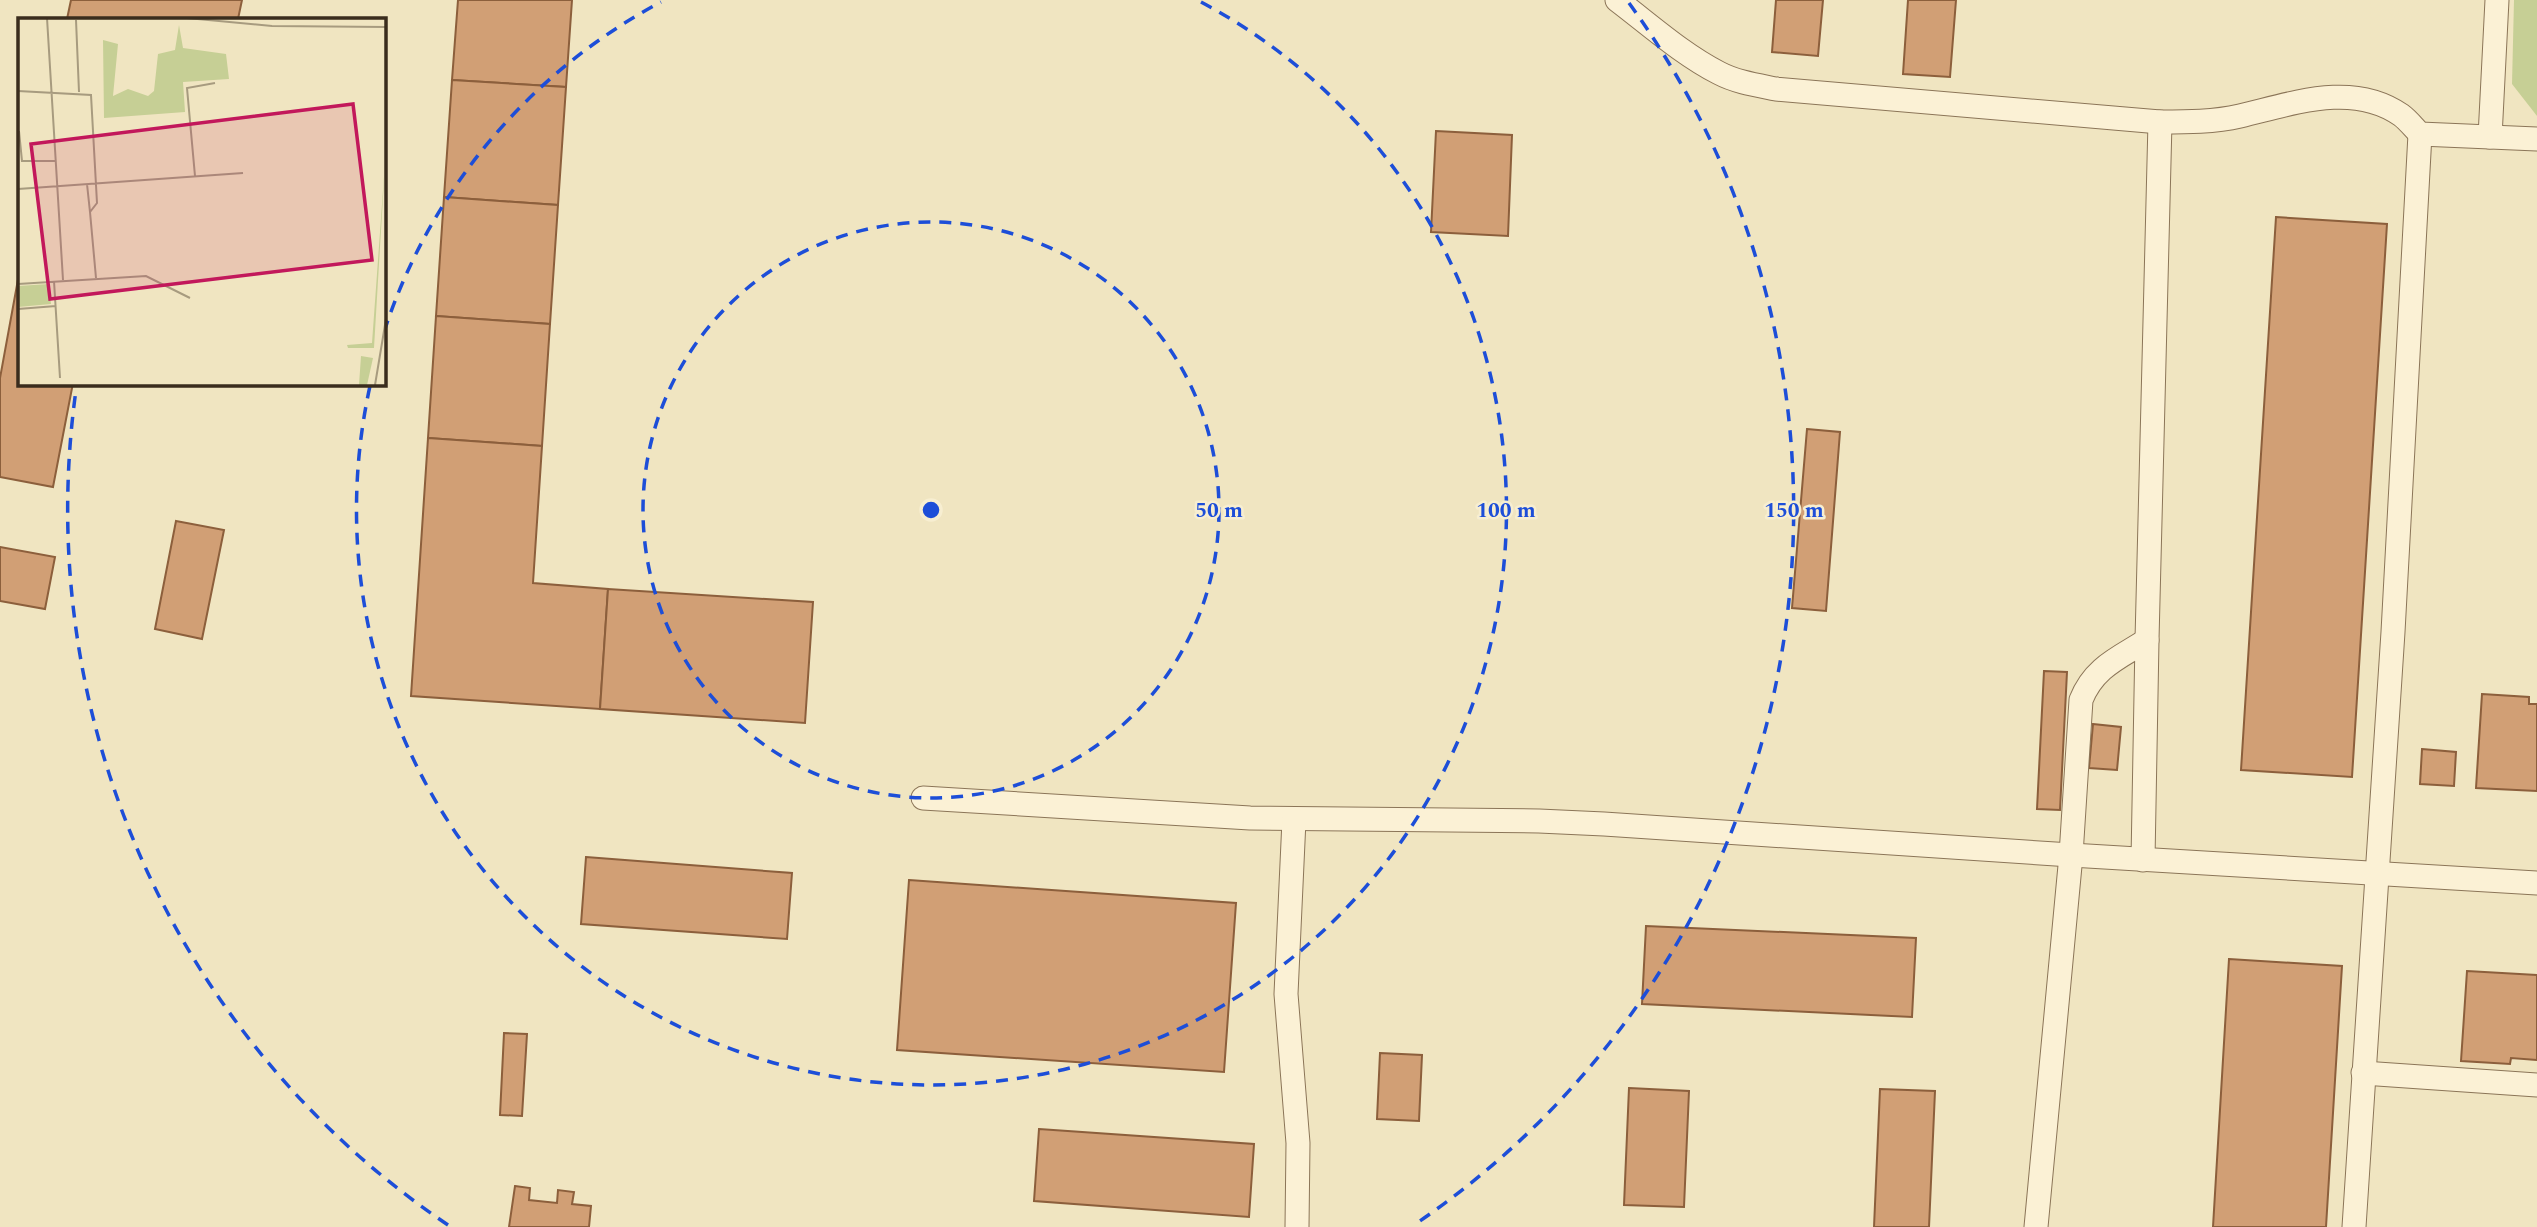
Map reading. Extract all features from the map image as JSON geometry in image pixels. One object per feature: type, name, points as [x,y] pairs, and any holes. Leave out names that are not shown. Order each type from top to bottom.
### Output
[{"type":"lane","points":[[1617,0],[1720,74],[1745,83],[1776,89],[2160,122],[2199,122],[2325,97],[2353,97],[2381,104],[2402,116],[2420,134],[2537,139]]},
{"type":"lane","points":[[2490,137],[2497,0]]},
{"type":"lane","points":[[2143,860],[2160,122]]},
{"type":"lane","points":[[2354,1227],[2393,632],[2420,134]]},
{"type":"lane","points":[[2036,1227],[2071,855],[2081,700],[2087,683],[2104,667],[2147,640]]},
{"type":"lane","points":[[923,798],[1294,820],[1604,824],[2537,883]]},
{"type":"lane","points":[[1294,820],[1286,994],[1297,1143],[1297,1227]]},
{"type":"lane","points":[[2363,1073],[2537,1085]]},
{"type":"green space","points":[[2514,0],[2537,0],[2537,116],[2512,84]]},
{"type":"building","points":[[71,0],[242,0],[238,18],[67,18]]},
{"type":"building","points":[[458,0],[572,0],[566,87],[452,80]]},
{"type":"building","points":[[1776,0],[1823,0],[1818,56],[1772,52]]},
{"type":"building","points":[[1908,0],[1956,0],[1950,77],[1903,74]]},
{"type":"building","points":[[452,80],[566,87],[558,205],[444,197]]},
{"type":"building","points":[[1436,131],[1512,135],[1508,236],[1431,232]]},
{"type":"building","points":[[444,197],[558,205],[550,324],[436,316]]},
{"type":"building","points":[[2276,217],[2387,224],[2352,777],[2241,770]]},
{"type":"building","points":[[18,279],[18,385],[73,385],[53,487],[0,477],[0,378]]},
{"type":"building","points":[[436,316],[550,324],[542,446],[428,438]]},
{"type":"building","points":[[1807,429],[1840,432],[1826,611],[1792,608]]},
{"type":"building","points":[[428,438],[542,446],[533,583],[608,589],[600,709],[411,696]]},
{"type":"building","points":[[176,521],[224,530],[202,639],[155,629]]},
{"type":"building","points":[[0,547],[55,557],[45,609],[0,601]]},
{"type":"building","points":[[608,589],[813,602],[805,723],[600,709]]},
{"type":"building","points":[[2044,671],[2067,672],[2060,810],[2037,809]]},
{"type":"building","points":[[2482,694],[2529,697],[2529,704],[2537,704],[2537,791],[2476,788]]},
{"type":"building","points":[[2093,724],[2121,727],[2117,770],[2089,768]]},
{"type":"building","points":[[2422,749],[2456,752],[2454,786],[2420,784]]},
{"type":"building","points":[[586,857],[792,873],[787,939],[581,924]]},
{"type":"building","points":[[909,880],[1236,903],[1224,1072],[897,1050]]},
{"type":"building","points":[[1646,926],[1916,938],[1912,1017],[1642,1004]]},
{"type":"building","points":[[2229,959],[2342,966],[2326,1227],[2213,1227]]},
{"type":"building","points":[[2467,971],[2537,975],[2537,1060],[2511,1058],[2510,1064],[2461,1061]]},
{"type":"building","points":[[504,1033],[527,1034],[522,1116],[500,1115]]},
{"type":"building","points":[[1380,1053],[1422,1055],[1419,1121],[1377,1119]]},
{"type":"building","points":[[1629,1088],[1689,1091],[1684,1207],[1624,1205]]},
{"type":"building","points":[[1880,1089],[1935,1091],[1929,1227],[1874,1227]]},
{"type":"building","points":[[1039,1129],[1254,1144],[1249,1217],[1034,1201]]},
{"type":"building","points":[[515,1186],[530,1188],[529,1200],[557,1203],[558,1190],[574,1192],[572,1204],[591,1206],[589,1227],[509,1227]]}]
